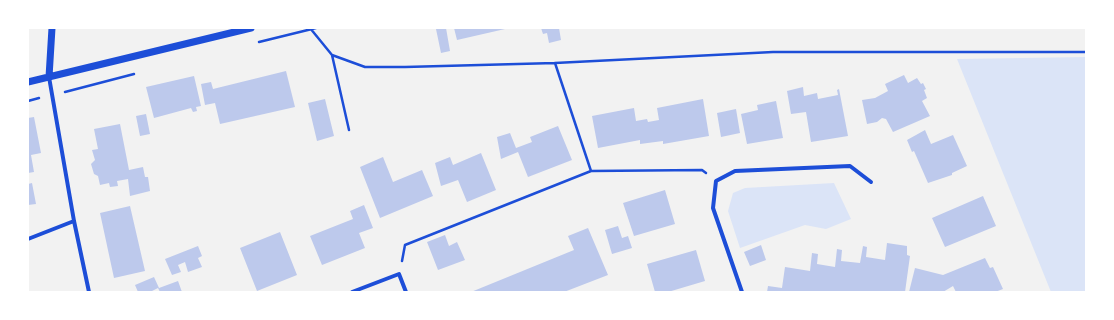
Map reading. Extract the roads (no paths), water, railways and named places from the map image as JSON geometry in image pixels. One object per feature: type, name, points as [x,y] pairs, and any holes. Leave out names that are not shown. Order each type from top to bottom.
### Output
[{"type":"street","points":[[52,28],[49,77],[74,221],[89,292]]},
{"type":"street","points":[[28,82],[251,28]]},
{"type":"street","points":[[742,292],[713,208],[716,182],[735,171],[850,166],[871,182]]},
{"type":"street","points":[[28,239],[74,221]]},
{"type":"street","points":[[352,292],[399,274],[406,292]]}]
